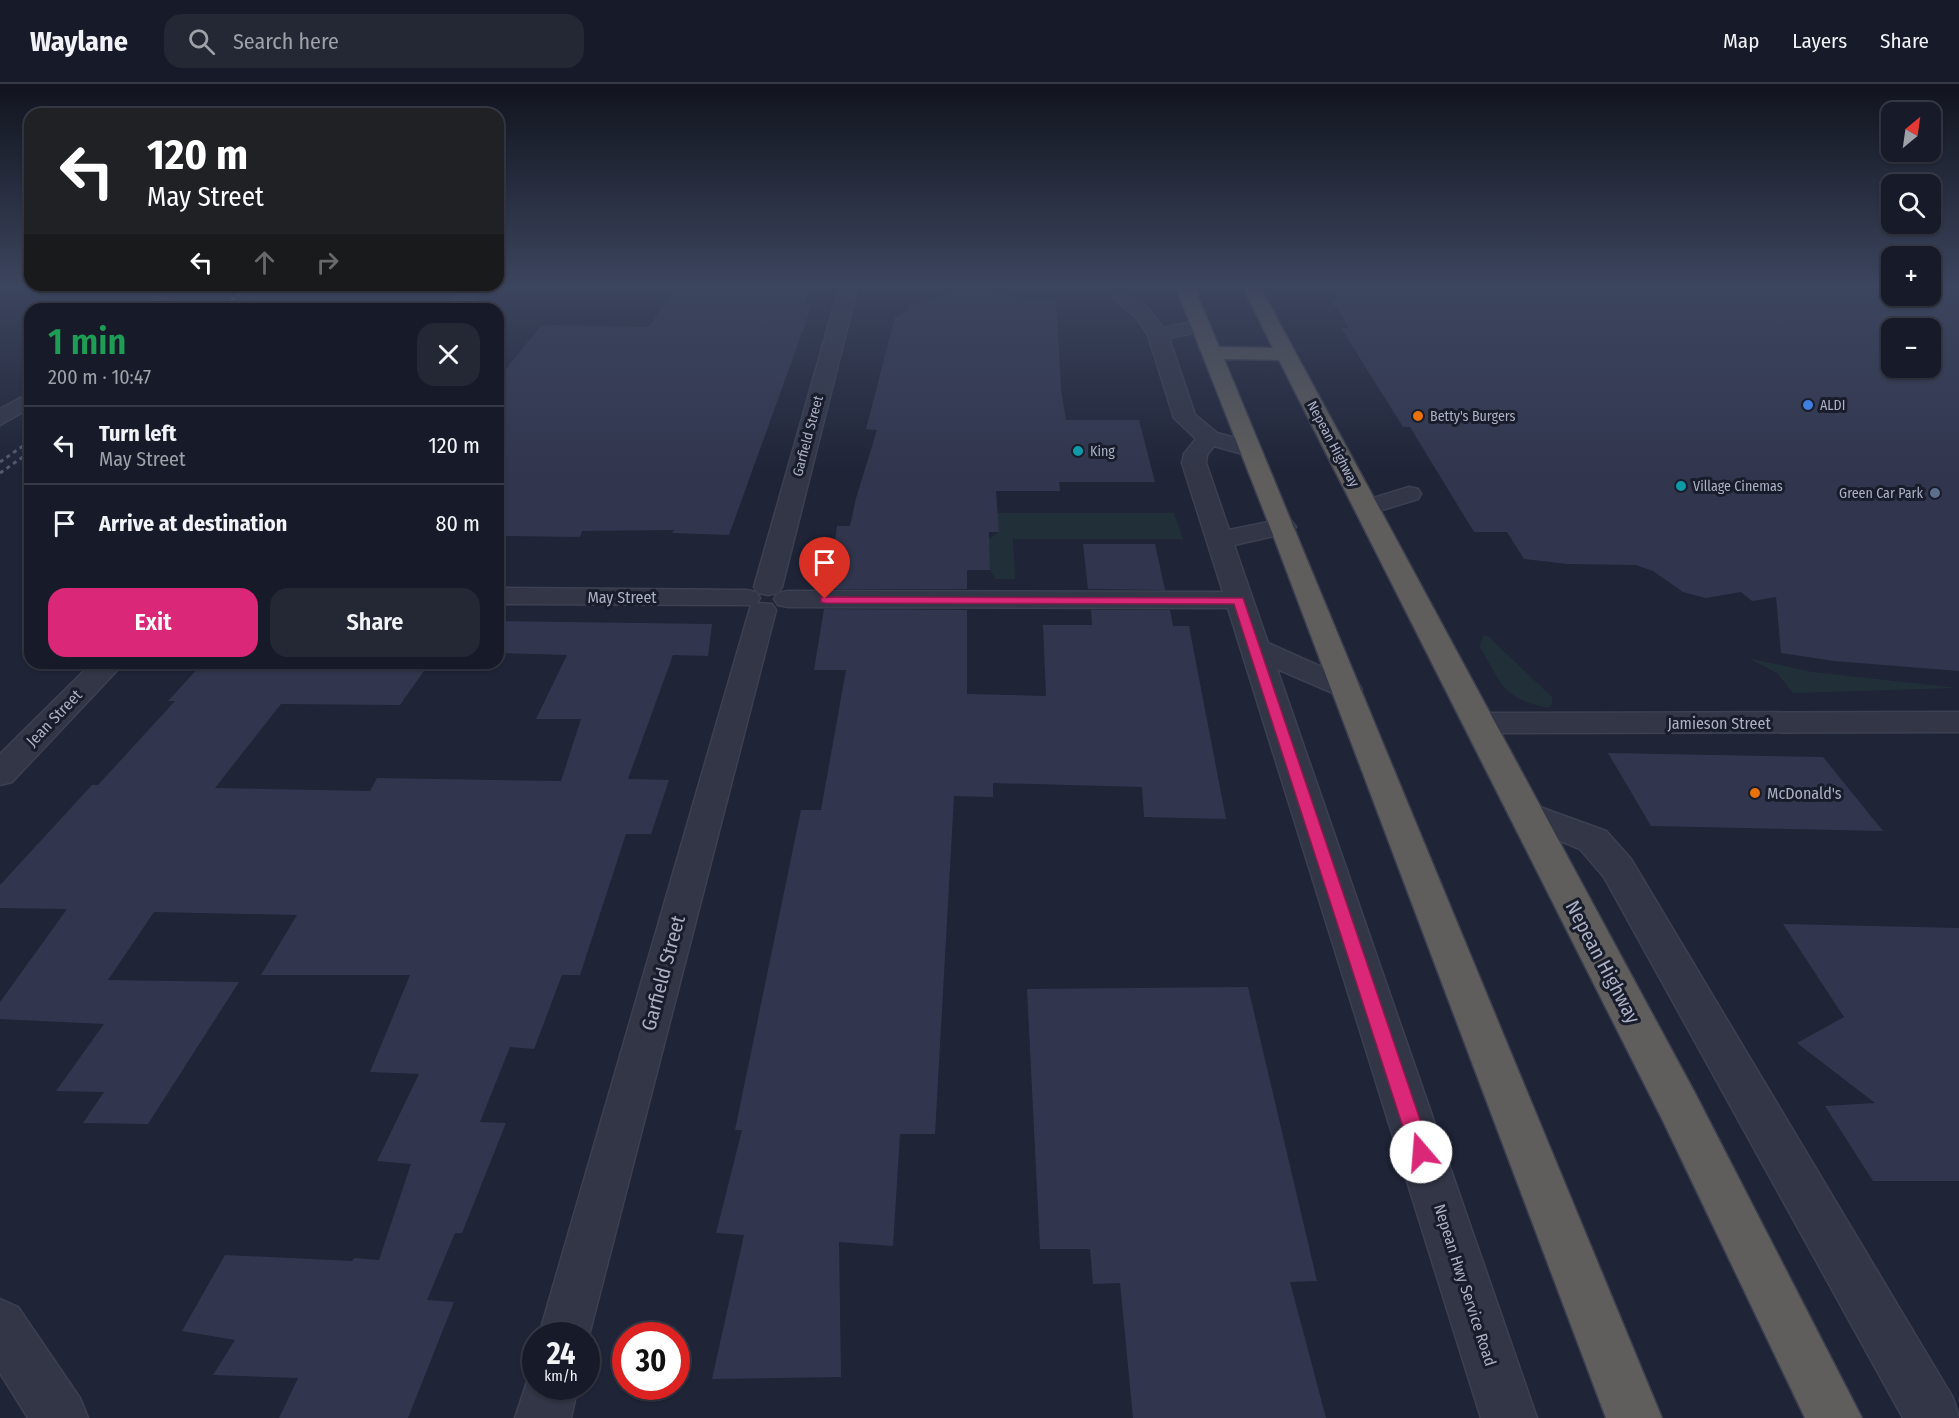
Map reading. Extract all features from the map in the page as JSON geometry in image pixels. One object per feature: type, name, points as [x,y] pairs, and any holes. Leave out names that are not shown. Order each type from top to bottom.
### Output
[{"type":"highway","points":[[1210,347],[1634,1418]]},
{"type":"highway","name":"Nepean Highway","points":[[1282,347],[1679,1107],[1834,1418]]},
{"type":"highway","points":[[1213,353],[1286,354]]},
{"type":"street","name":"Garfield Street","points":[[569,1322],[833,347]]},
{"type":"street","points":[[1162,347],[1185,418],[1209,438],[1250,449]]},
{"type":"street","points":[[0,418],[24,403]]},
{"type":"street","name":"Nepean Hwy Service Road","points":[[1209,438],[1196,454],[1194,463],[1509,1418]]},
{"type":"street","name":"Nepean Highway","points":[[1366,508],[1409,494]]},
{"type":"street","points":[[1220,540],[1283,527]]},
{"type":"street","name":"May Street","points":[[504,596],[1239,600]]},
{"type":"street","points":[[1254,648],[1347,690]]},
{"type":"street","name":"Jean Street","points":[[0,774],[103,669]]},
{"type":"street","name":"Jamieson Street","points":[[1478,723],[1959,722]]},
{"type":"street","points":[[1526,814],[1593,840],[1618,868],[1933,1418]]},
{"type":"street","points":[[0,1325],[60,1418]]},
{"type":"street","points":[[543,1418],[548,1400]]},
{"type":"shaded area","points":[[997,513],[1174,513],[1183,539],[1013,539],[1015,579],[996,579],[990,570],[989,539],[999,532]]},
{"type":"shaded area","points":[[1483,635],[1488,636],[1552,697],[1552,704],[1548,708],[1521,699],[1505,688],[1480,647]]},
{"type":"shaded area","points":[[1748,658],[1812,672],[1958,688],[1793,693],[1777,673]]},
{"type":"building","points":[[524,347],[797,347],[729,535],[672,533],[674,530],[582,531],[580,537],[504,536],[504,372]]},
{"type":"building","points":[[887,347],[1059,347],[1061,389],[1066,420],[1139,420],[1155,482],[1059,482],[1060,491],[996,491],[999,532],[989,532],[990,570],[967,570],[967,589],[828,589],[837,526],[850,526],[856,498],[877,430],[866,429]]},
{"type":"building","points":[[1353,347],[1881,347],[1881,378],[1941,378],[1941,347],[1959,347],[1959,671],[1834,661],[1781,653],[1776,597],[1752,601],[1741,592],[1706,598],[1683,592],[1653,571],[1636,565],[1568,564],[1524,559],[1507,532],[1474,532],[1410,427],[1403,427]]},
{"type":"building","points":[[1083,544],[1155,544],[1165,590],[1088,589]]},
{"type":"building","points":[[824,609],[967,610],[967,694],[1046,696],[1043,625],[1092,625],[1091,610],[1170,610],[1173,626],[1189,626],[1226,819],[1144,817],[1142,787],[993,783],[993,797],[954,796],[935,1134],[900,1134],[893,1246],[839,1242],[841,1377],[712,1379],[744,1235],[716,1233],[742,1130],[735,1130],[801,810],[821,810],[846,670],[814,670]]},
{"type":"building","points":[[504,621],[712,624],[708,656],[673,655],[628,779],[669,780],[651,834],[626,834],[580,975],[562,975],[534,1049],[510,1047],[480,1122],[506,1123],[462,1233],[455,1233],[427,1300],[454,1302],[408,1418],[279,1418],[298,1378],[213,1375],[235,1340],[182,1331],[225,1255],[352,1261],[354,1258],[379,1260],[411,1164],[377,1161],[419,1074],[370,1072],[410,975],[261,975],[297,915],[154,912],[108,980],[239,982],[148,1124],[83,1123],[104,1092],[56,1091],[104,1024],[0,1019],[0,1002],[67,909],[0,908],[0,885],[92,785],[98,785],[175,701],[168,701],[197,669],[424,671],[400,705],[281,704],[215,788],[370,791],[377,778],[561,781],[581,719],[536,719],[567,655],[504,653]]},
{"type":"building","points":[[1608,753],[1823,757],[1883,831],[1651,826]]},
{"type":"building","points":[[1783,924],[1959,928],[1959,1181],[1873,1181],[1825,1106],[1875,1103],[1797,1043],[1844,1017]]},
{"type":"building","points":[[1248,987],[1317,1281],[1290,1282],[1326,1418],[1133,1418],[1120,1283],[1093,1284],[1090,1249],[1040,1249],[1027,989]]},
{"type":"railway","points":[[0,462],[24,445]]},
{"type":"railway","points":[[0,473],[24,456]]},
{"type":"place","name":"ALDI","points":[[1808,405]]},
{"type":"place","name":"Betty's Burgers","points":[[1418,416]]},
{"type":"place","name":"King","points":[[1078,451]]},
{"type":"place","name":"Village Cinemas","points":[[1681,486]]},
{"type":"place","name":"Green Car Park","points":[[1935,493]]},
{"type":"place","name":"McDonald's","points":[[1755,793]]},
{"type":"route","points":[[825,599],[1208,602],[1239,600],[1421,1152]]}]
